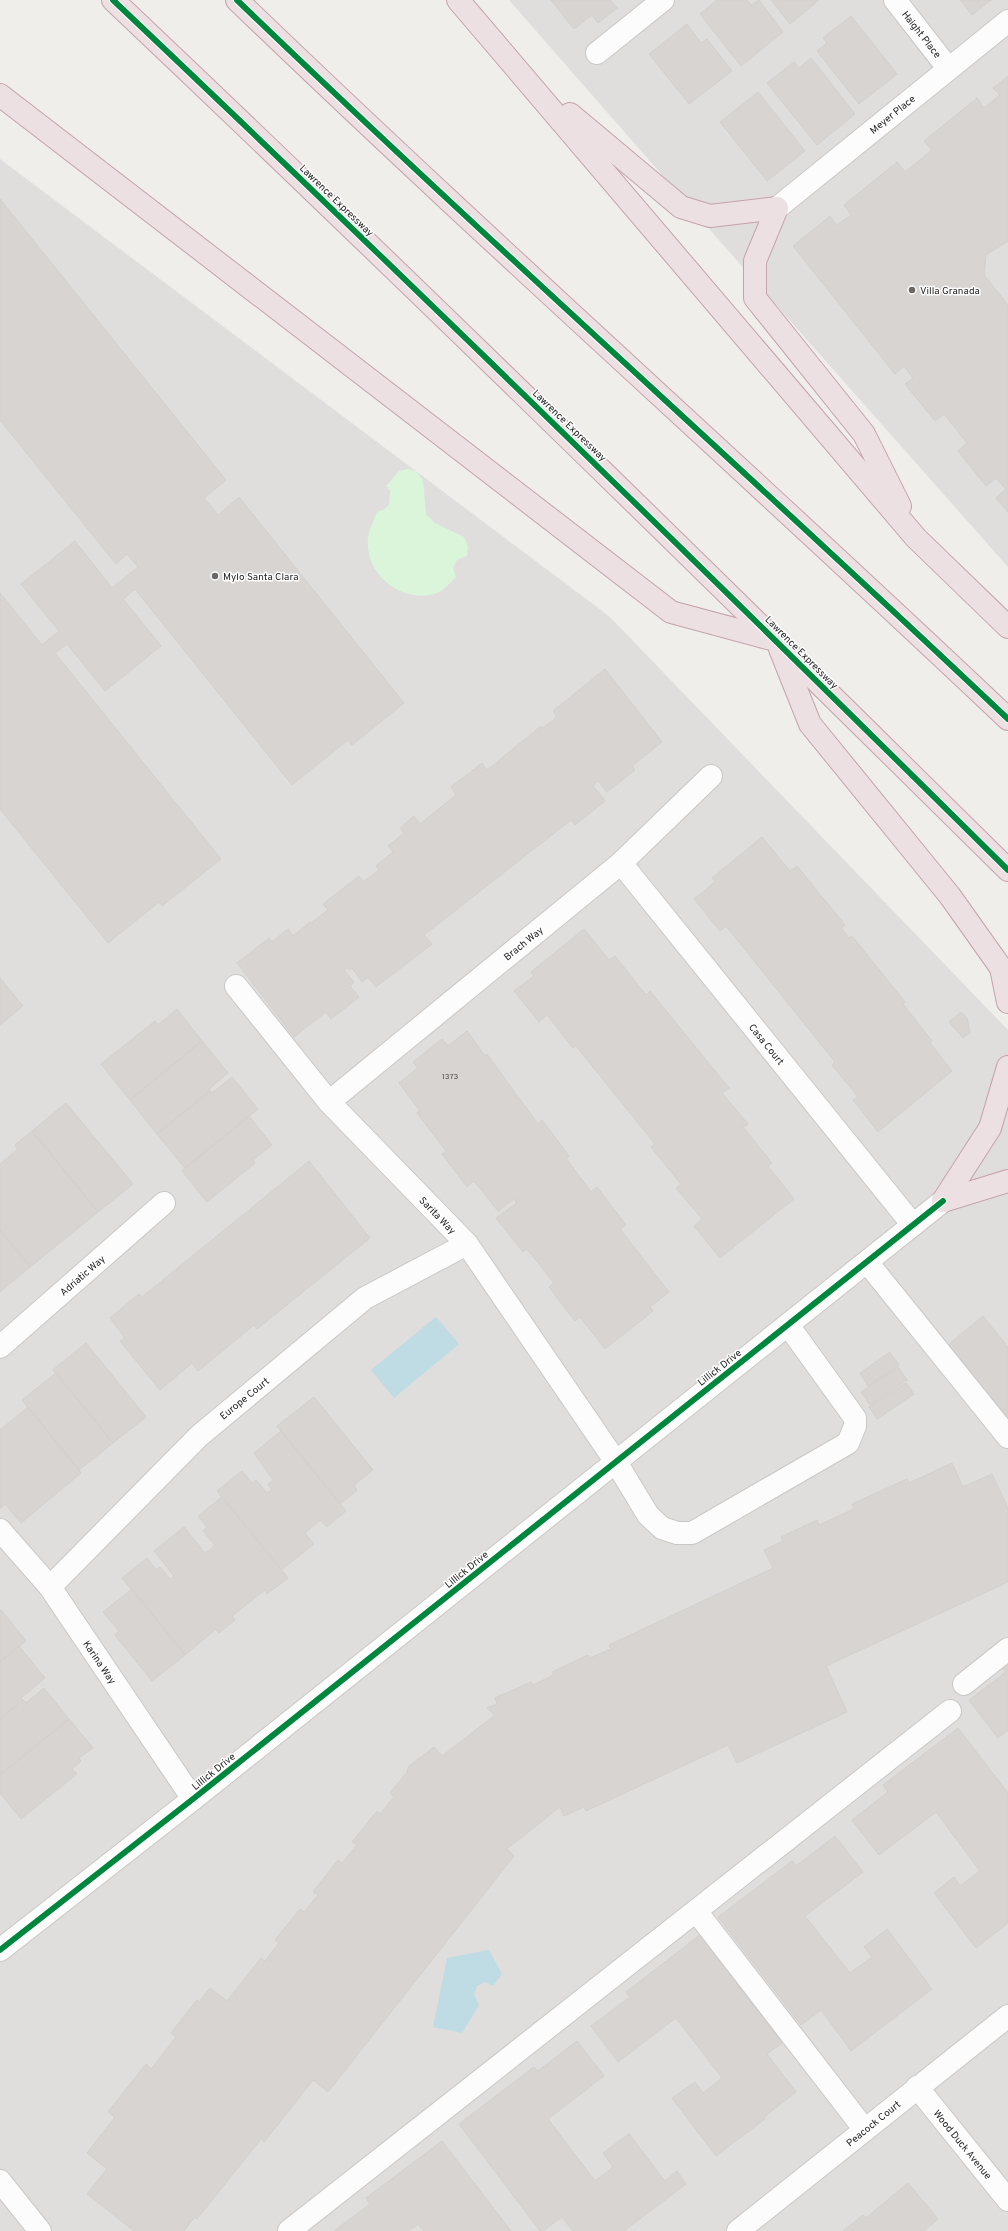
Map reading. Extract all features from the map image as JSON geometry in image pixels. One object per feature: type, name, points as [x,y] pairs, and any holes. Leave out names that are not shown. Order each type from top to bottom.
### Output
[{"type":"highway","name":"Lawrence Expressway","points":[[113,0],[296,173],[776,641],[1008,870]]},
{"type":"highway","points":[[238,0],[354,112],[844,563],[1008,719]]},
{"type":"highway","points":[[458,0],[916,538],[1008,627]]},
{"type":"highway","points":[[523,75],[681,208],[710,216],[777,208],[755,261],[755,298],[864,434],[916,538]]},
{"type":"highway","points":[[0,95],[671,612],[776,641],[810,724],[950,896],[1000,968],[1008,1002]]},
{"type":"highway","points":[[943,1201],[990,1128],[1008,1067]]},
{"type":"highway","points":[[943,1201],[1008,1181]]},
{"type":"street","points":[[597,53],[663,0]]},
{"type":"street","name":"Haight Place","points":[[895,0],[948,68]]},
{"type":"street","name":"Meyer Place","points":[[777,208],[948,68],[1008,21]]},
{"type":"street","name":"Brach Way","points":[[329,1102],[621,863],[711,776]]},
{"type":"street","name":"Casa Court","points":[[621,863],[913,1225]]},
{"type":"street","name":"Sarita Way","points":[[236,986],[329,1102],[467,1244],[616,1462],[648,1515],[662,1528],[677,1533],[692,1533],[848,1443],[855,1426],[855,1418],[788,1325]]},
{"type":"street","name":"Lillick Drive","points":[[0,1950],[193,1800],[943,1201]]},
{"type":"street","name":"Adriatic Way","points":[[0,1347],[164,1203]]},
{"type":"street","name":"Europe Court","points":[[50,1587],[199,1436],[359,1303],[467,1244]]},
{"type":"street","points":[[867,1262],[1008,1437]]},
{"type":"street","name":"Karina Way","points":[[0,1530],[50,1587],[193,1800]]},
{"type":"street","points":[[964,1684],[1008,1649]]},
{"type":"street","points":[[289,2231],[950,1711]]},
{"type":"street","points":[[696,1911],[865,2130]]},
{"type":"street","name":"Peacock Court","points":[[738,2231],[1008,2016]]},
{"type":"street","name":"Wood Duck Avenue","points":[[918,2087],[1008,2200]]},
{"type":"street","points":[[0,2180],[40,2231]]},
{"type":"shaded area","points":[[509,0],[1008,0],[1008,567],[732,255]]},
{"type":"shaded area","points":[[0,159],[609,616],[1008,1030],[1008,2231],[0,2231]]},
{"type":"green space","points":[[407,469],[416,471],[423,480],[426,514],[435,523],[464,537],[468,547],[467,556],[457,560],[453,568],[456,577],[440,592],[424,596],[411,595],[399,591],[388,584],[379,575],[372,564],[368,551],[370,528],[377,512],[383,510],[389,505],[390,490],[386,486],[399,471]]},
{"type":"water","points":[[436,1317],[459,1344],[394,1398],[371,1370]]},
{"type":"water","points":[[489,1950],[502,1974],[493,1986],[485,1982],[477,1986],[474,1994],[479,2005],[462,2033],[433,2027],[447,1958]]},
{"type":"building","points":[[551,0],[610,0],[617,8],[598,23],[592,15],[574,29]]},
{"type":"building","points":[[717,0],[747,0],[751,5],[759,0],[783,32],[741,66],[700,14]]},
{"type":"building","points":[[771,0],[819,0],[790,24]]},
{"type":"building","points":[[960,0],[991,0],[972,15]]},
{"type":"building","points":[[851,16],[897,74],[859,104],[817,51],[827,43],[823,38]]},
{"type":"building","points":[[687,24],[701,43],[707,39],[732,71],[689,104],[649,54]]},
{"type":"building","points":[[811,58],[855,114],[817,145],[767,83],[794,62],[799,68]]},
{"type":"building","name":"Villa Granada","points":[[1008,76],[1008,241],[986,255],[984,275],[1008,305],[1008,512],[996,498],[1006,489],[996,478],[986,486],[958,451],[967,443],[944,414],[935,421],[905,384],[913,378],[904,366],[895,374],[793,246],[830,216],[837,225],[851,215],[844,205],[897,162],[905,172],[932,150],[924,141],[977,98],[984,108],[1000,95],[993,88]]},
{"type":"building","points":[[758,92],[805,151],[767,181],[720,122]]},
{"type":"building","name":"Mylo Santa Clara","points":[[0,199],[226,480],[204,498],[218,515],[239,497],[404,703],[352,745],[348,740],[292,785],[135,589],[123,599],[161,646],[105,691],[67,644],[55,653],[221,859],[162,906],[159,902],[108,943],[0,809],[0,593],[42,645],[59,631],[21,584],[75,541],[112,588],[138,567],[127,554],[116,564],[0,420]]},
{"type":"building","points":[[605,669],[662,742],[632,766],[635,770],[607,792],[598,781],[593,786],[605,801],[575,825],[571,820],[424,935],[432,944],[376,987],[368,977],[362,982],[352,968],[349,970],[347,967],[344,970],[354,982],[350,986],[359,997],[331,1019],[326,1012],[294,1037],[237,963],[269,938],[272,942],[288,929],[293,936],[328,910],[323,904],[359,876],[363,882],[379,870],[376,866],[393,852],[388,846],[404,833],[400,828],[414,816],[420,824],[456,795],[451,787],[482,763],[487,770],[541,726],[543,728],[557,717],[553,711]]},
{"type":"building","points":[[762,837],[790,871],[797,866],[845,925],[841,928],[849,938],[852,936],[905,1002],[903,1004],[932,1041],[930,1043],[952,1071],[878,1132],[853,1100],[858,1097],[832,1065],[835,1062],[726,926],[720,931],[694,899],[715,882],[712,878]]},
{"type":"building","points":[[584,929],[609,960],[615,956],[646,995],[650,991],[729,1088],[722,1093],[748,1124],[743,1127],[772,1163],[768,1166],[794,1199],[720,1258],[694,1226],[702,1219],[676,1188],[681,1184],[651,1147],[655,1144],[576,1046],[573,1048],[547,1015],[539,1022],[514,991],[534,976],[531,972]]},
{"type":"building","points":[[0,978],[23,1006],[0,1025]]},
{"type":"building","points":[[177,1009],[202,1041],[130,1100],[101,1064],[155,1021],[158,1025]]},
{"type":"building","points":[[961,1012],[967,1018],[970,1033],[963,1038],[949,1022]]},
{"type":"building","points":[[467,1031],[485,1056],[487,1054],[538,1124],[542,1120],[569,1156],[566,1158],[591,1192],[597,1187],[626,1225],[620,1229],[669,1292],[650,1307],[653,1311],[605,1349],[580,1317],[575,1321],[549,1287],[554,1283],[527,1249],[523,1252],[496,1218],[517,1203],[514,1199],[498,1211],[474,1181],[467,1187],[442,1154],[446,1151],[417,1113],[420,1111],[399,1083],[418,1068],[413,1062],[442,1039],[448,1046]]},
{"type":"building","points":[[202,1041],[228,1073],[209,1089],[210,1091],[157,1134],[130,1100]]},
{"type":"building","points":[[232,1077],[258,1109],[185,1168],[157,1134],[210,1091],[212,1093]]},
{"type":"building","points":[[66,1103],[133,1184],[98,1212],[32,1131]]},
{"type":"building","points":[[249,1116],[272,1145],[253,1160],[255,1163],[207,1202],[182,1171]]},
{"type":"building","points":[[32,1131],[98,1212],[30,1267],[0,1230],[0,1164],[18,1149],[15,1145]]},
{"type":"building","points":[[309,1161],[370,1238],[257,1329],[254,1325],[198,1371],[192,1363],[160,1390],[120,1341],[125,1338],[110,1318],[139,1294],[142,1297]]},
{"type":"building","points":[[0,1230],[30,1267],[0,1292]]},
{"type":"building","points":[[983,1316],[1008,1347],[1008,1420],[947,1346]]},
{"type":"building","points":[[86,1343],[146,1417],[113,1443],[53,1370]]},
{"type":"building","points":[[890,1352],[899,1365],[868,1386],[860,1373]]},
{"type":"building","points":[[898,1367],[907,1380],[870,1405],[861,1392]]},
{"type":"building","points":[[56,1373],[113,1443],[79,1470],[22,1400]]},
{"type":"building","points":[[906,1383],[914,1394],[877,1419],[869,1407]]},
{"type":"building","points":[[314,1397],[373,1470],[354,1485],[357,1490],[340,1504],[277,1426]]},
{"type":"building","points":[[28,1407],[81,1473],[21,1523],[5,1504],[0,1509],[0,1430]]},
{"type":"building","points":[[281,1431],[346,1511],[327,1527],[320,1520],[305,1533],[314,1544],[281,1570],[217,1491],[242,1471],[252,1483],[256,1480],[267,1493],[272,1490],[268,1484],[273,1480],[254,1453]]},
{"type":"building","points":[[952,1463],[963,1487],[992,1474],[1008,1508],[1008,1582],[826,1666],[847,1712],[737,1763],[728,1745],[586,1811],[584,1807],[564,1816],[560,1807],[507,1849],[514,1856],[328,2092],[313,2080],[264,2142],[261,2139],[197,2219],[195,2217],[184,2231],[134,2231],[87,2194],[107,2169],[87,2153],[115,2117],[108,2112],[146,2064],[151,2069],[176,2037],[171,2033],[197,2000],[199,2002],[210,1988],[227,2001],[261,1958],[265,1961],[279,1943],[275,1940],[300,1909],[304,1912],[318,1895],[313,1892],[338,1860],[342,1863],[357,1845],[352,1842],[377,1811],[380,1814],[394,1797],[390,1793],[407,1772],[409,1766],[434,1747],[442,1756],[495,1715],[487,1708],[497,1704],[495,1698],[531,1682],[533,1685],[554,1675],[552,1672],[588,1655],[590,1658],[611,1649],[609,1645],[773,1568],[764,1550],[783,1541],[781,1537],[817,1520],[819,1525],[854,1509],[852,1504],[907,1479],[909,1483]]},
{"type":"building","points":[[222,1497],[288,1578],[267,1594],[265,1590],[232,1616],[235,1620],[219,1633],[216,1629],[185,1655],[122,1578],[147,1558],[156,1570],[160,1567],[170,1579],[174,1576],[154,1551],[184,1527],[205,1553],[210,1550],[215,1545],[203,1531],[207,1527],[198,1516]]},
{"type":"building","points":[[132,1589],[185,1655],[152,1681],[115,1635],[119,1631],[103,1612]]},
{"type":"building","points":[[1,1610],[26,1641],[0,1662],[0,1611]]},
{"type":"building","points":[[19,1646],[45,1678],[21,1698],[23,1700],[0,1719],[0,1662]]},
{"type":"building","points":[[1008,1661],[1008,1730],[998,1738],[969,1700],[1006,1672],[1001,1666]]},
{"type":"building","points":[[44,1688],[69,1719],[0,1775],[0,1719],[23,1700],[26,1703]]},
{"type":"building","points":[[69,1719],[93,1748],[79,1758],[81,1761],[72,1769],[77,1774],[21,1819],[0,1793],[0,1775]]},
{"type":"building","points":[[958,1728],[1008,1793],[1008,1923],[976,1948],[934,1893],[954,1877],[960,1886],[980,1871],[936,1812],[879,1855],[852,1820],[888,1792],[883,1785]]},
{"type":"building","points":[[835,1836],[863,1872],[805,1916],[850,1973],[872,1957],[864,1947],[887,1929],[932,1989],[851,2051],[821,2010],[801,2025],[718,1917],[792,1861],[796,1866]]},
{"type":"building","points":[[700,1935],[782,2043],[767,2054],[796,2092],[764,2117],[765,2119],[716,2156],[672,2098],[695,2082],[703,2093],[722,2078],[676,2018],[618,2062],[591,2026],[630,1997],[626,1992]]},
{"type":"building","points":[[577,2041],[604,2076],[548,2119],[595,2181],[613,2167],[603,2153],[629,2134],[665,2181],[677,2171],[686,2184],[624,2231],[573,2231],[562,2217],[543,2231],[540,2231],[459,2124],[534,2067],[538,2071]]},
{"type":"building","points":[[442,2141],[511,2231],[424,2231],[418,2224],[408,2231],[334,2231],[370,2204],[366,2198]]},
{"type":"building","points":[[908,2183],[938,2219],[924,2231],[843,2231],[863,2215],[866,2218]]},
{"type":"cycle path","points":[[113,0],[339,215],[563,432],[1008,870]]},
{"type":"cycle path","points":[[237,0],[428,181],[816,539],[1008,719]]},
{"type":"cycle path","points":[[0,1950],[193,1799],[943,1201]]},
{"type":"place","name":"Villa Granada","points":[[912,290]]},
{"type":"place","name":"Mylo Santa Clara","points":[[215,576]]}]
